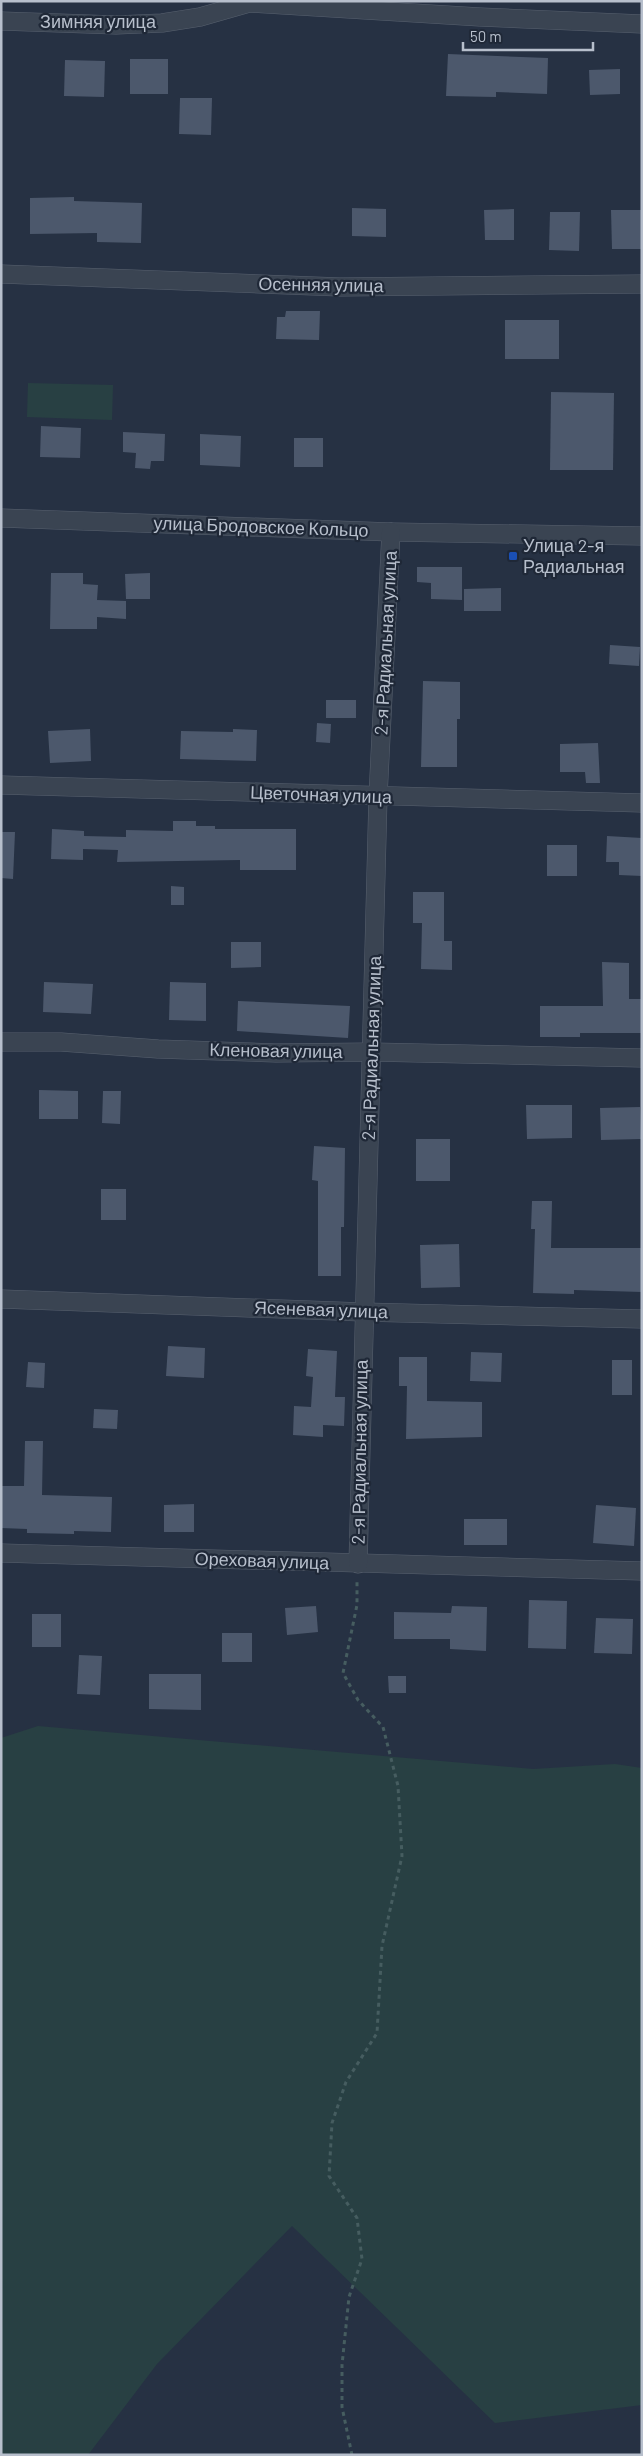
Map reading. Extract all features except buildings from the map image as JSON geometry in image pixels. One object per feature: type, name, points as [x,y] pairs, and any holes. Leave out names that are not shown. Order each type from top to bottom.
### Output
[{"type":"street","name":"Зимняя улица","points":[[1,21],[116,25],[162,23],[200,17],[249,3],[480,17],[642,24]]},
{"type":"street","name":"Осенняя улица","points":[[1,274],[340,287],[642,284]]},
{"type":"street","name":"улица Бродовское Кольцо","points":[[1,518],[391,532],[642,536]]},
{"type":"street","name":"2-я Радиальная улица","points":[[358,1564],[378,797],[391,532]]},
{"type":"street","name":"Цветочная улица","points":[[1,785],[642,803]]},
{"type":"street","name":"Кленовая улица","points":[[1,1042],[61,1042],[158,1049],[276,1053],[372,1052],[642,1058]]},
{"type":"street","name":"Ясеневая улица","points":[[1,1299],[364,1312],[642,1319]]},
{"type":"street","name":"Ореховая улица","points":[[1,1553],[642,1571]]},
{"type":"path","points":[[352,2455],[342,2407],[342,2365],[349,2297],[362,2258],[357,2218],[329,2176],[332,2123],[346,2082],[377,2033],[382,1946],[402,1856],[398,1786],[383,1727],[358,1700],[343,1673],[357,1605],[358,1564]]},
{"type":"green space","points":[[28,383],[113,385],[112,420],[27,417]]},
{"type":"green space","points":[[38,1726],[533,1769],[615,1764],[642,1768],[642,2405],[495,2423],[292,2226],[157,2364],[88,2455],[1,2455],[1,1738]]},
{"type":"place","name":"Улица 2-я Радиальная","points":[[513,556]]}]
